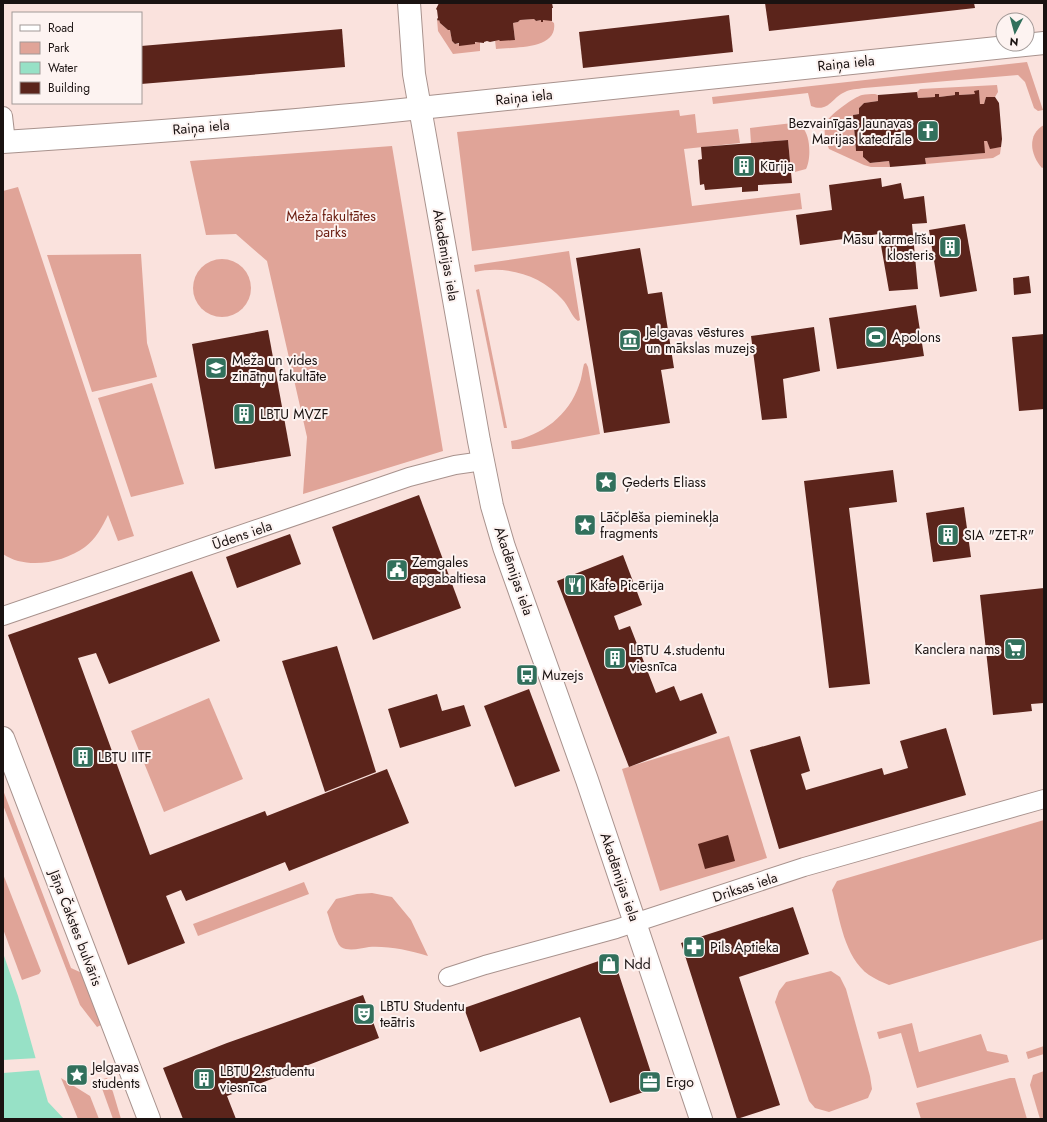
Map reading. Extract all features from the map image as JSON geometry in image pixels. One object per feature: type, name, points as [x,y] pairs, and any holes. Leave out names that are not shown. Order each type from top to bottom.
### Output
[{"type":"main road","name":"Akadēmijas iela","points":[[409,3],[414,74],[492,506],[504,547],[636,923],[701,1119]]},
{"type":"main road","name":"Raiņa iela","points":[[4,142],[360,114],[1044,43]]},
{"type":"main road","name":"Jāņa Čakstes bulvāris","points":[[3,738],[149,1119]]},
{"type":"street","points":[[3,116],[4,142]]},
{"type":"street","name":"Ūdens iela","points":[[3,616],[409,477],[455,465],[483,461]]},
{"type":"street","name":"Driksas iela","points":[[448,977],[485,965],[636,923],[804,867],[1044,799]]},
{"type":"green space","points":[[437,19],[448,30],[450,30],[452,41],[455,44],[480,42],[480,51],[453,54],[438,31]]},
{"type":"green space","points":[[534,19],[536,21],[541,20],[542,22],[543,20],[550,20],[554,23],[553,32],[549,38],[542,43],[533,45],[496,49],[495,40],[515,40],[513,23],[520,20]]},
{"type":"green space","points":[[1027,62],[1043,110],[1038,111],[1034,108],[1025,82],[1018,75],[854,89],[840,95],[830,104],[822,108],[811,106],[808,93],[713,104],[712,97]]},
{"type":"green space","points":[[997,85],[998,92],[995,97],[986,97],[984,104],[980,104],[979,90],[975,94],[959,95],[959,92],[955,92],[955,95],[939,97],[939,94],[935,94],[935,97],[918,98],[917,92],[920,89]]},
{"type":"green space","points":[[878,95],[878,101],[864,103],[859,108],[859,114],[853,115],[856,151],[863,151],[863,157],[870,163],[889,161],[890,167],[871,167],[864,165],[829,149],[826,139],[826,124],[833,114],[858,96]]},
{"type":"green space","points":[[679,110],[680,116],[695,114],[697,133],[738,129],[740,143],[684,149],[692,206],[800,193],[802,209],[472,251],[457,132]]},
{"type":"green space","points":[[793,123],[802,127],[805,131],[809,141],[809,160],[806,169],[791,173],[788,140],[751,143],[750,128]]},
{"type":"green space","points":[[1044,125],[1044,167],[1042,168],[1035,157],[1032,145],[1035,134]]},
{"type":"green space","points":[[984,141],[987,141],[990,148],[1001,147],[1000,154],[993,158],[926,164],[925,158],[984,153]]},
{"type":"green space","name":"Meža fakultātes parks","points":[[392,146],[443,451],[303,494],[307,437],[267,261],[236,234],[206,235],[190,161]]},
{"type":"green space","points":[[18,187],[134,536],[118,541],[108,515],[96,537],[76,553],[55,560],[33,563],[12,559],[3,554],[3,191]]},
{"type":"green space","points":[[569,251],[580,320],[578,321],[554,291],[533,278],[511,271],[487,270],[475,272],[474,265]]},
{"type":"green space","points":[[141,254],[147,343],[157,377],[92,392],[47,255]]},
{"type":"green space","points":[[222,259],[233,261],[246,272],[249,277],[251,288],[249,299],[238,312],[233,315],[222,317],[211,315],[198,304],[195,299],[193,288],[195,277],[206,264],[211,261]]},
{"type":"green space","points":[[479,289],[507,428],[504,428],[476,290]]},
{"type":"green space","points":[[586,363],[600,434],[512,449],[511,441],[544,429],[561,415],[569,406],[580,382],[584,364]]},
{"type":"green space","points":[[152,383],[184,484],[131,497],[98,398]]},
{"type":"green space","points":[[209,698],[243,779],[164,812],[131,731]]},
{"type":"green space","points":[[729,736],[767,858],[660,891],[622,769]]},
{"type":"green space","points":[[3,790],[71,968],[82,973],[101,1025],[97,1027],[80,1005],[3,805]]},
{"type":"green space","points":[[1044,820],[1044,939],[889,985],[869,975],[854,958],[844,937],[832,890],[837,881]]},
{"type":"green space","points":[[3,874],[41,971],[39,974],[22,980],[3,929]]},
{"type":"green space","points":[[304,882],[309,894],[198,936],[193,924]]},
{"type":"green space","points":[[372,893],[392,897],[411,920],[428,956],[406,950],[391,948],[369,947],[351,949],[341,947],[335,936],[327,912],[336,899],[357,894]]},
{"type":"green space","points":[[831,971],[840,977],[846,989],[870,1076],[872,1089],[868,1098],[829,1112],[815,1108],[809,1101],[775,1002],[779,991],[786,982]]},
{"type":"green space","points":[[912,1023],[919,1052],[981,1034],[987,1051],[1007,1055],[1009,1062],[917,1088],[901,1033],[879,1039],[877,1032]]},
{"type":"green space","points":[[1044,1046],[1044,1054],[1028,1059],[1026,1052]]},
{"type":"green space","points":[[1044,1071],[1044,1119],[1040,1119],[1030,1085],[1033,1075]]},
{"type":"green space","points":[[61,1078],[90,1096],[99,1119],[78,1119]]},
{"type":"green space","points":[[107,1078],[121,1119],[113,1119],[99,1080]]},
{"type":"green space","points":[[1010,1078],[1015,1078],[1027,1119],[921,1119],[916,1103]]},
{"type":"water","points":[[3,953],[18,996],[48,1102],[64,1119],[3,1119]]},
{"type":"pier","points":[[38,1058],[41,1070],[3,1073],[3,1060]]},
{"type":"building","points":[[439,3],[552,3],[552,21],[543,20],[543,22],[541,22],[541,20],[536,21],[534,19],[520,20],[513,23],[515,40],[487,41],[484,43],[475,42],[475,44],[459,46],[459,43],[455,44],[452,41],[450,30],[448,30],[437,19],[436,9]]},
{"type":"building","points":[[765,3],[974,3],[975,8],[769,31]]},
{"type":"building","points":[[729,15],[733,52],[583,68],[579,32]]},
{"type":"building","points":[[342,29],[345,67],[142,84],[142,46]]},
{"type":"building","name":"Bezvainīgās Jaunavas Marijas katedrāle","points":[[979,90],[980,104],[984,104],[986,97],[995,97],[999,103],[1002,139],[1001,147],[990,149],[987,141],[984,141],[985,153],[925,158],[926,164],[890,167],[889,161],[870,163],[863,157],[863,151],[856,151],[853,115],[859,114],[859,108],[864,103],[878,101],[878,95],[917,92],[918,98],[935,97],[935,94],[939,94],[939,97],[955,95],[955,92],[959,92],[959,95],[975,94],[974,91]]},
{"type":"building","name":"Kūrija","points":[[788,140],[792,183],[758,185],[758,191],[742,192],[742,187],[705,190],[704,184],[700,185],[698,160],[702,159],[701,147]]},
{"type":"building","points":[[881,178],[882,187],[901,183],[904,199],[924,196],[927,223],[912,224],[918,289],[889,291],[879,234],[800,245],[796,215],[832,210],[829,185]]},
{"type":"building","name":"Māsu karmelīšu klosteris","points":[[965,224],[977,291],[940,297],[929,230]]},
{"type":"building","name":"Jelgavas vēstures un mākslas muzejs","points":[[640,248],[648,294],[662,292],[674,368],[661,370],[670,423],[604,433],[576,258]]},
{"type":"building","points":[[1029,276],[1031,293],[1014,295],[1013,278]]},
{"type":"building","points":[[916,305],[924,356],[837,369],[829,318]]},
{"type":"building","points":[[814,327],[820,371],[783,379],[787,418],[762,420],[751,336]]},
{"type":"building","name":"LBTU MVZF","points":[[268,330],[291,456],[215,469],[192,344]]},
{"type":"building","points":[[1044,334],[1044,409],[1019,411],[1012,337]]},
{"type":"building","points":[[893,470],[897,502],[849,508],[870,684],[829,688],[804,481]]},
{"type":"building","points":[[419,495],[461,608],[373,640],[332,527]]},
{"type":"building","name":"SIA \"ZET-R\"","points":[[964,507],[971,557],[933,562],[926,513]]},
{"type":"building","points":[[290,534],[301,564],[237,588],[226,557]]},
{"type":"building","name":"LBTU 4.studentu viesnīca","points":[[623,555],[642,605],[614,616],[619,630],[630,626],[656,693],[674,686],[680,701],[702,693],[717,733],[629,767],[557,581]]},
{"type":"building","points":[[192,571],[220,641],[109,684],[96,653],[78,658],[150,855],[265,811],[267,816],[387,769],[409,823],[289,871],[285,862],[186,901],[181,890],[166,896],[185,943],[128,965],[8,635]]},
{"type":"building","name":"Kanclera nams","points":[[1044,588],[1044,703],[1031,704],[1032,711],[993,715],[980,595]]},
{"type":"building","points":[[337,646],[376,772],[325,792],[282,661]]},
{"type":"building","points":[[529,689],[560,771],[515,787],[484,706]]},
{"type":"building","points":[[437,694],[442,711],[464,705],[471,726],[400,748],[388,709]]},
{"type":"building","points":[[946,728],[966,795],[779,849],[750,750],[800,736],[810,771],[801,774],[806,790],[882,768],[884,775],[908,768],[900,741]]},
{"type":"building","points":[[728,835],[735,861],[705,869],[698,844]]},
{"type":"building","points":[[793,907],[809,954],[739,977],[780,1105],[737,1119],[681,943]]},
{"type":"building","points":[[613,956],[656,1088],[610,1103],[580,1017],[480,1052],[464,1008]]},
{"type":"building","points":[[363,995],[379,1038],[227,1096],[236,1119],[183,1119],[163,1068],[227,1043]]},
{"type":"place","name":"Bezvainīgās Jaunavas Marijas katedrāle","points":[[928,131]]},
{"type":"place","name":"Kūrija","points":[[744,166]]},
{"type":"place","name":"Māsu karmelīšu klosteris","points":[[950,247]]},
{"type":"place","name":"Apolons","points":[[876,337]]},
{"type":"place","name":"Jelgavas vēstures un mākslas muzejs","points":[[630,340]]},
{"type":"place","name":"Meža un vides zinātņu fakultāte","points":[[216,368]]},
{"type":"place","name":"LBTU MVZF","points":[[244,414]]},
{"type":"place","name":"Ģederts Eliass","points":[[606,482]]},
{"type":"place","name":"Lāčplēša pieminekļa fragments","points":[[585,525]]},
{"type":"place","name":"SIA \"ZET-R\"","points":[[948,535]]},
{"type":"place","name":"Zemgales apgabaltiesa","points":[[397,570]]},
{"type":"place","name":"Kafe Picērija","points":[[575,585]]},
{"type":"place","name":"Kanclera nams","points":[[1015,649]]},
{"type":"place","name":"LBTU 4.studentu viesnīca","points":[[615,658]]},
{"type":"place","name":"Muzejs","points":[[527,675]]},
{"type":"place","name":"LBTU IITF","points":[[83,757]]},
{"type":"place","name":"Pils Aptieka","points":[[694,947]]},
{"type":"place","name":"Ndd","points":[[609,964]]},
{"type":"place","name":"LBTU Studentu teātris","points":[[364,1014]]},
{"type":"place","name":"Jelgavas students","points":[[77,1075]]},
{"type":"place","name":"LBTU 2.studentu viesnīca","points":[[204,1079]]},
{"type":"place","name":"Ergo","points":[[650,1082]]}]
